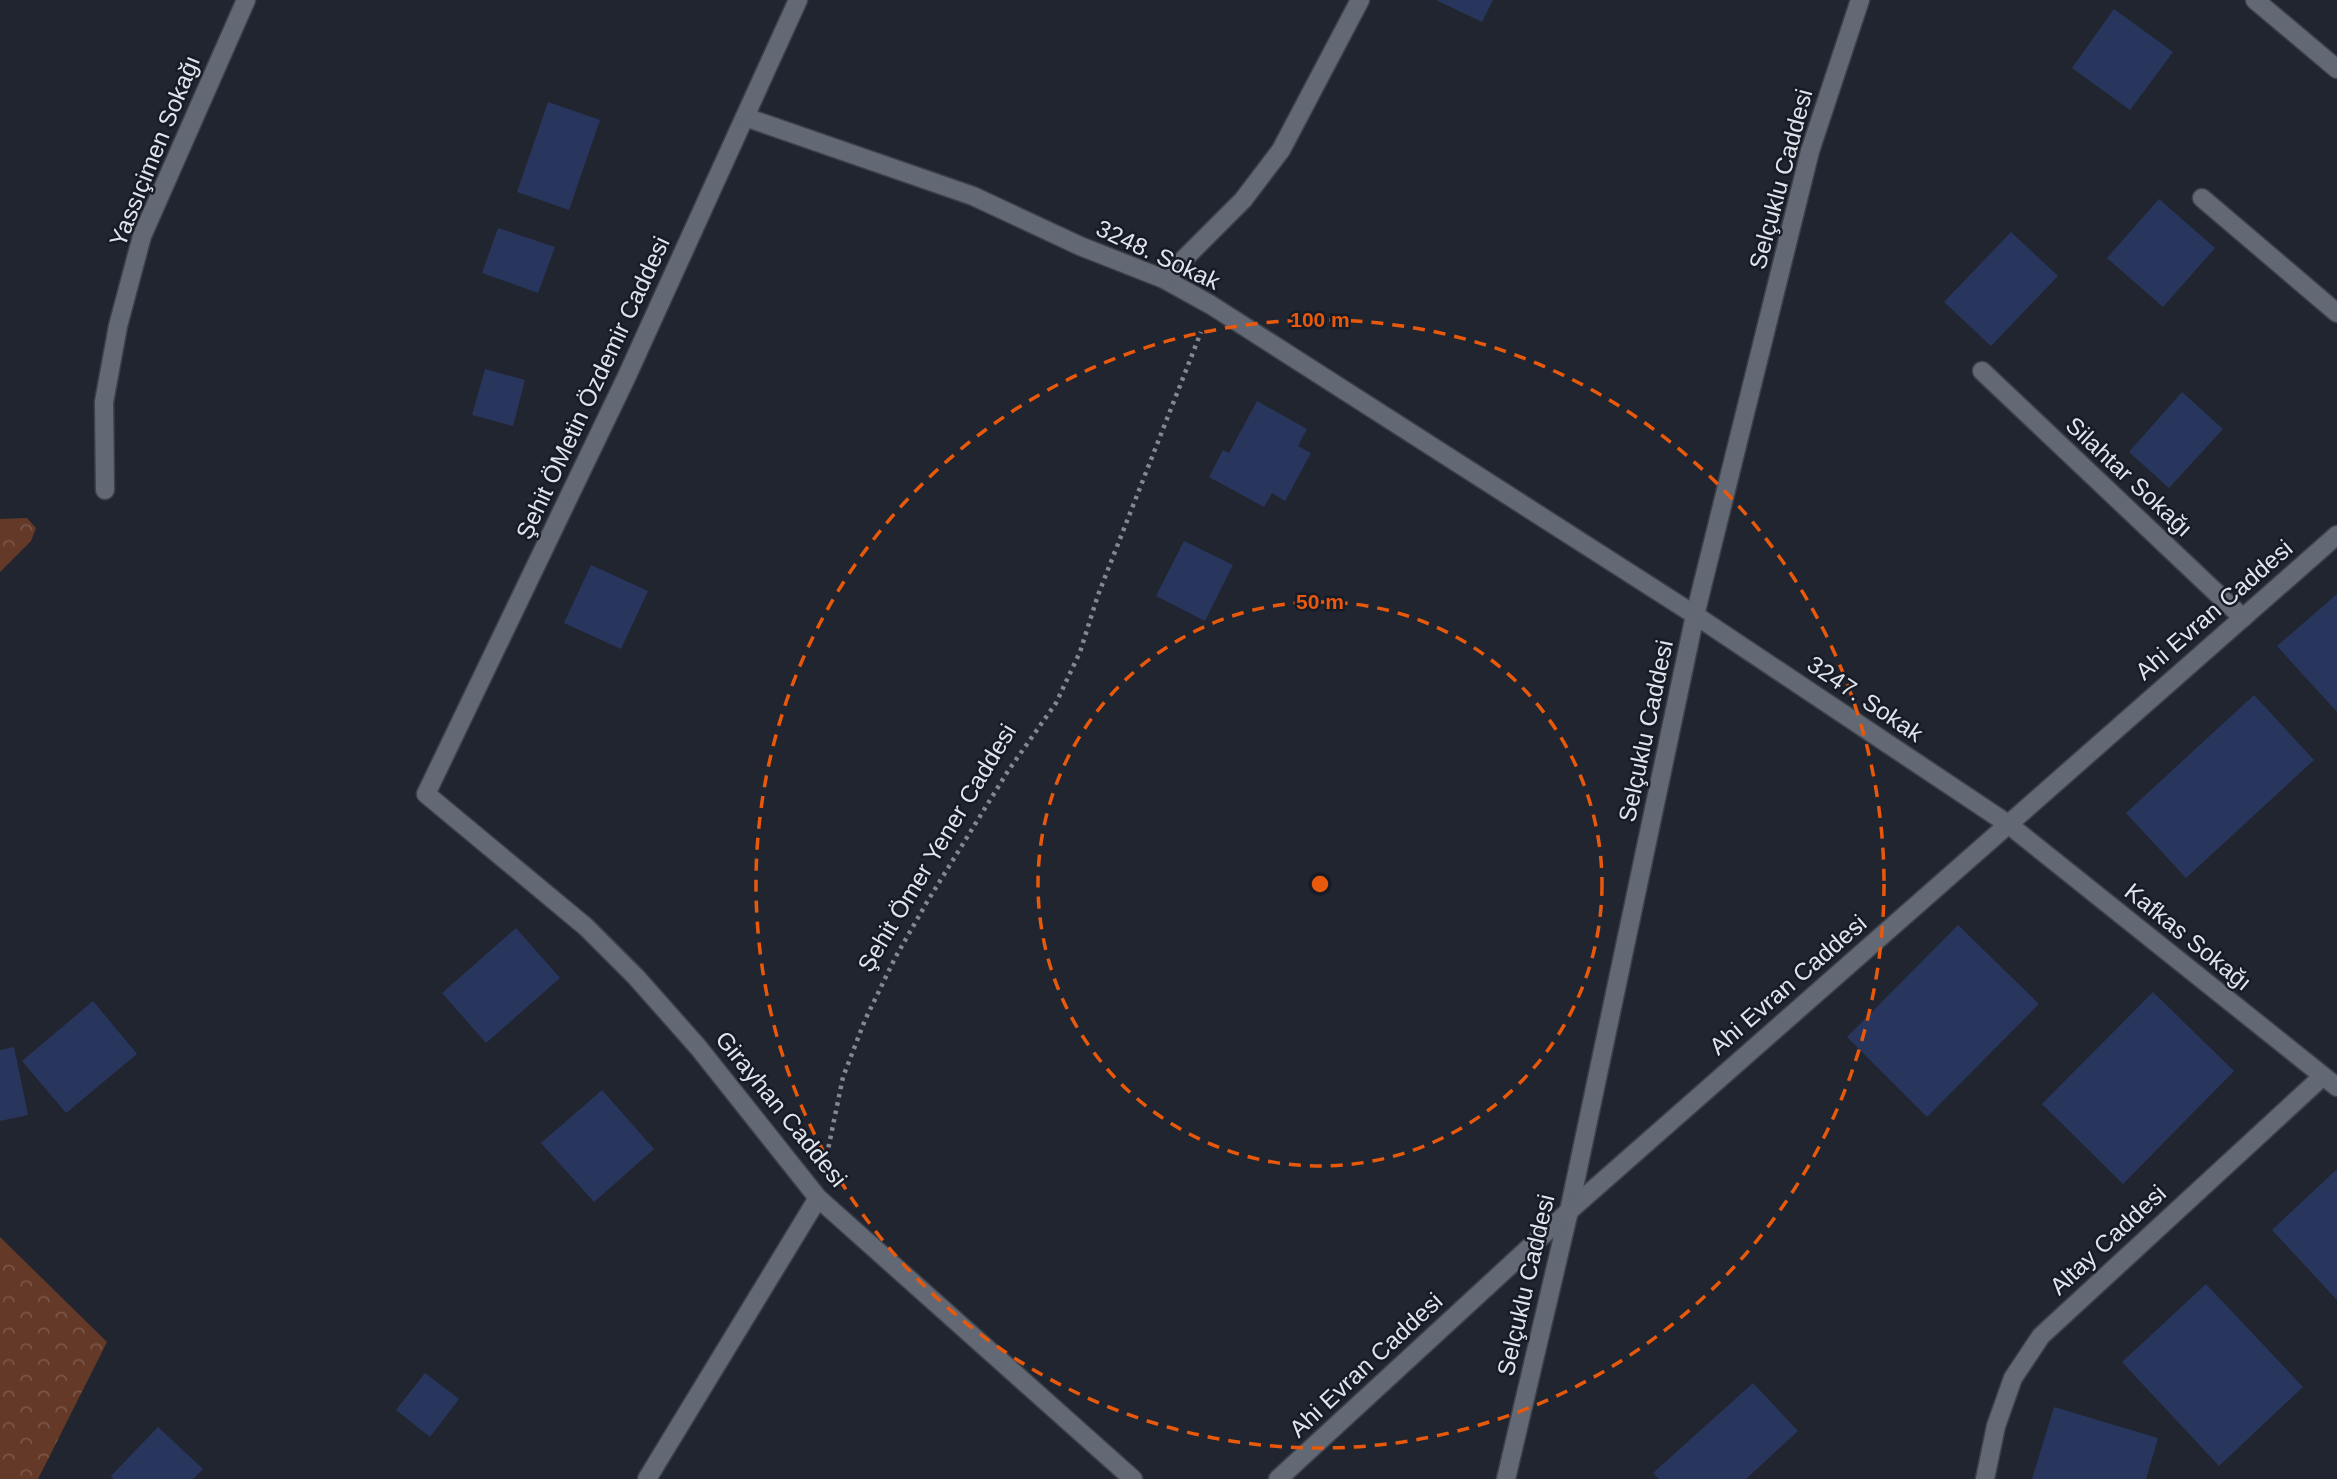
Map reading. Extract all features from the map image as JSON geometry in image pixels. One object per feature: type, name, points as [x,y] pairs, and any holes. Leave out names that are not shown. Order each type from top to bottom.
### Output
[{"type":"street","name":"Yassıçimen Sokağı","points":[[106,490],[104,402],[118,326],[142,236],[246,0]]},
{"type":"street","name":"Şehit ÖMetin Özdemir Caddesi","points":[[426,794],[626,379],[798,0]]},
{"type":"street","points":[[1164,279],[1243,200],[1281,150],[1360,0]]},
{"type":"street","name":"Selçuklu Caddesi","points":[[1506,1479],[1569,1211],[1695,615],[1810,151],[1860,0]]},
{"type":"street","points":[[2256,0],[2337,69]]},
{"type":"street","name":"3248. Sokak","points":[[745,117],[973,196],[1080,246],[1164,279],[1211,305],[1695,615]]},
{"type":"street","points":[[2202,198],[2337,313]]},
{"type":"street","name":"Silahtar Sokağı","points":[[1982,371],[2243,618]]},
{"type":"street","name":"Ahi Evran Caddesi","points":[[1278,1479],[1569,1211],[2337,535]]},
{"type":"street","name":"3247. Sokak","points":[[1695,615],[2008,824]]},
{"type":"street","name":"Girayhan Caddesi","points":[[426,794],[586,927],[636,977],[698,1047],[818,1198],[1133,1479]]},
{"type":"street","name":"Kafkas Sokağı","points":[[2008,824],[2330,1081]]},
{"type":"street","name":"Altay Caddesi","points":[[1985,1479],[1996,1426],[2013,1378],[2041,1336],[2330,1081]]},
{"type":"street","points":[[647,1479],[818,1198]]},
{"type":"path","name":"Şehit Ömer Yener Caddesi","points":[[818,1198],[843,1077],[865,1020],[895,958],[928,901],[1008,771],[1056,703],[1080,652],[1098,595],[1211,305]]},
{"type":"green space","points":[[27,518],[36,528],[31,541],[0,572],[0,519]]},
{"type":"green space","points":[[0,1237],[107,1342],[38,1479],[0,1479]]},
{"type":"building","points":[[1436,0],[1493,0],[1482,22]]},
{"type":"building","points":[[2114,9],[2173,52],[2130,110],[2072,68]]},
{"type":"building","points":[[548,102],[600,120],[569,210],[517,192]]},
{"type":"building","points":[[2159,199],[2215,248],[2163,307],[2107,258]]},
{"type":"building","points":[[498,228],[555,247],[538,293],[482,273]]},
{"type":"building","points":[[2011,232],[2058,276],[1991,346],[1944,302]]},
{"type":"building","points":[[485,369],[525,380],[513,426],[472,415]]},
{"type":"building","points":[[2182,392],[2223,429],[2169,488],[2129,452]]},
{"type":"building","points":[[1257,401],[1307,429],[1298,446],[1311,453],[1285,501],[1272,493],[1264,507],[1209,477],[1223,450],[1229,453]]},
{"type":"building","points":[[1184,541],[1233,565],[1205,621],[1156,596]]},
{"type":"building","points":[[591,565],[648,591],[621,649],[564,623]]},
{"type":"building","points":[[2337,594],[2337,712],[2277,646]]},
{"type":"building","points":[[2254,695],[2314,760],[2186,878],[2126,813]]},
{"type":"building","points":[[1958,925],[2039,1004],[1927,1117],[1847,1037]]},
{"type":"building","points":[[516,928],[560,978],[486,1043],[442,993]]},
{"type":"building","points":[[2153,992],[2234,1071],[2123,1184],[2042,1104]]},
{"type":"building","points":[[93,1001],[137,1054],[66,1113],[22,1061]]},
{"type":"building","points":[[14,1047],[28,1115],[0,1121],[0,1050]]},
{"type":"building","points":[[602,1090],[654,1149],[594,1202],[541,1143]]},
{"type":"building","points":[[2337,1169],[2337,1300],[2272,1230]]},
{"type":"building","points":[[2206,1284],[2303,1387],[2219,1466],[2122,1362]]},
{"type":"building","points":[[425,1373],[459,1399],[430,1437],[396,1410]]},
{"type":"building","points":[[1753,1383],[1798,1431],[1746,1479],[1659,1479],[1653,1473]]},
{"type":"building","points":[[2054,1407],[2158,1438],[2146,1479],[2032,1479]]},
{"type":"building","points":[[158,1427],[203,1469],[193,1479],[114,1479],[111,1476]]}]
